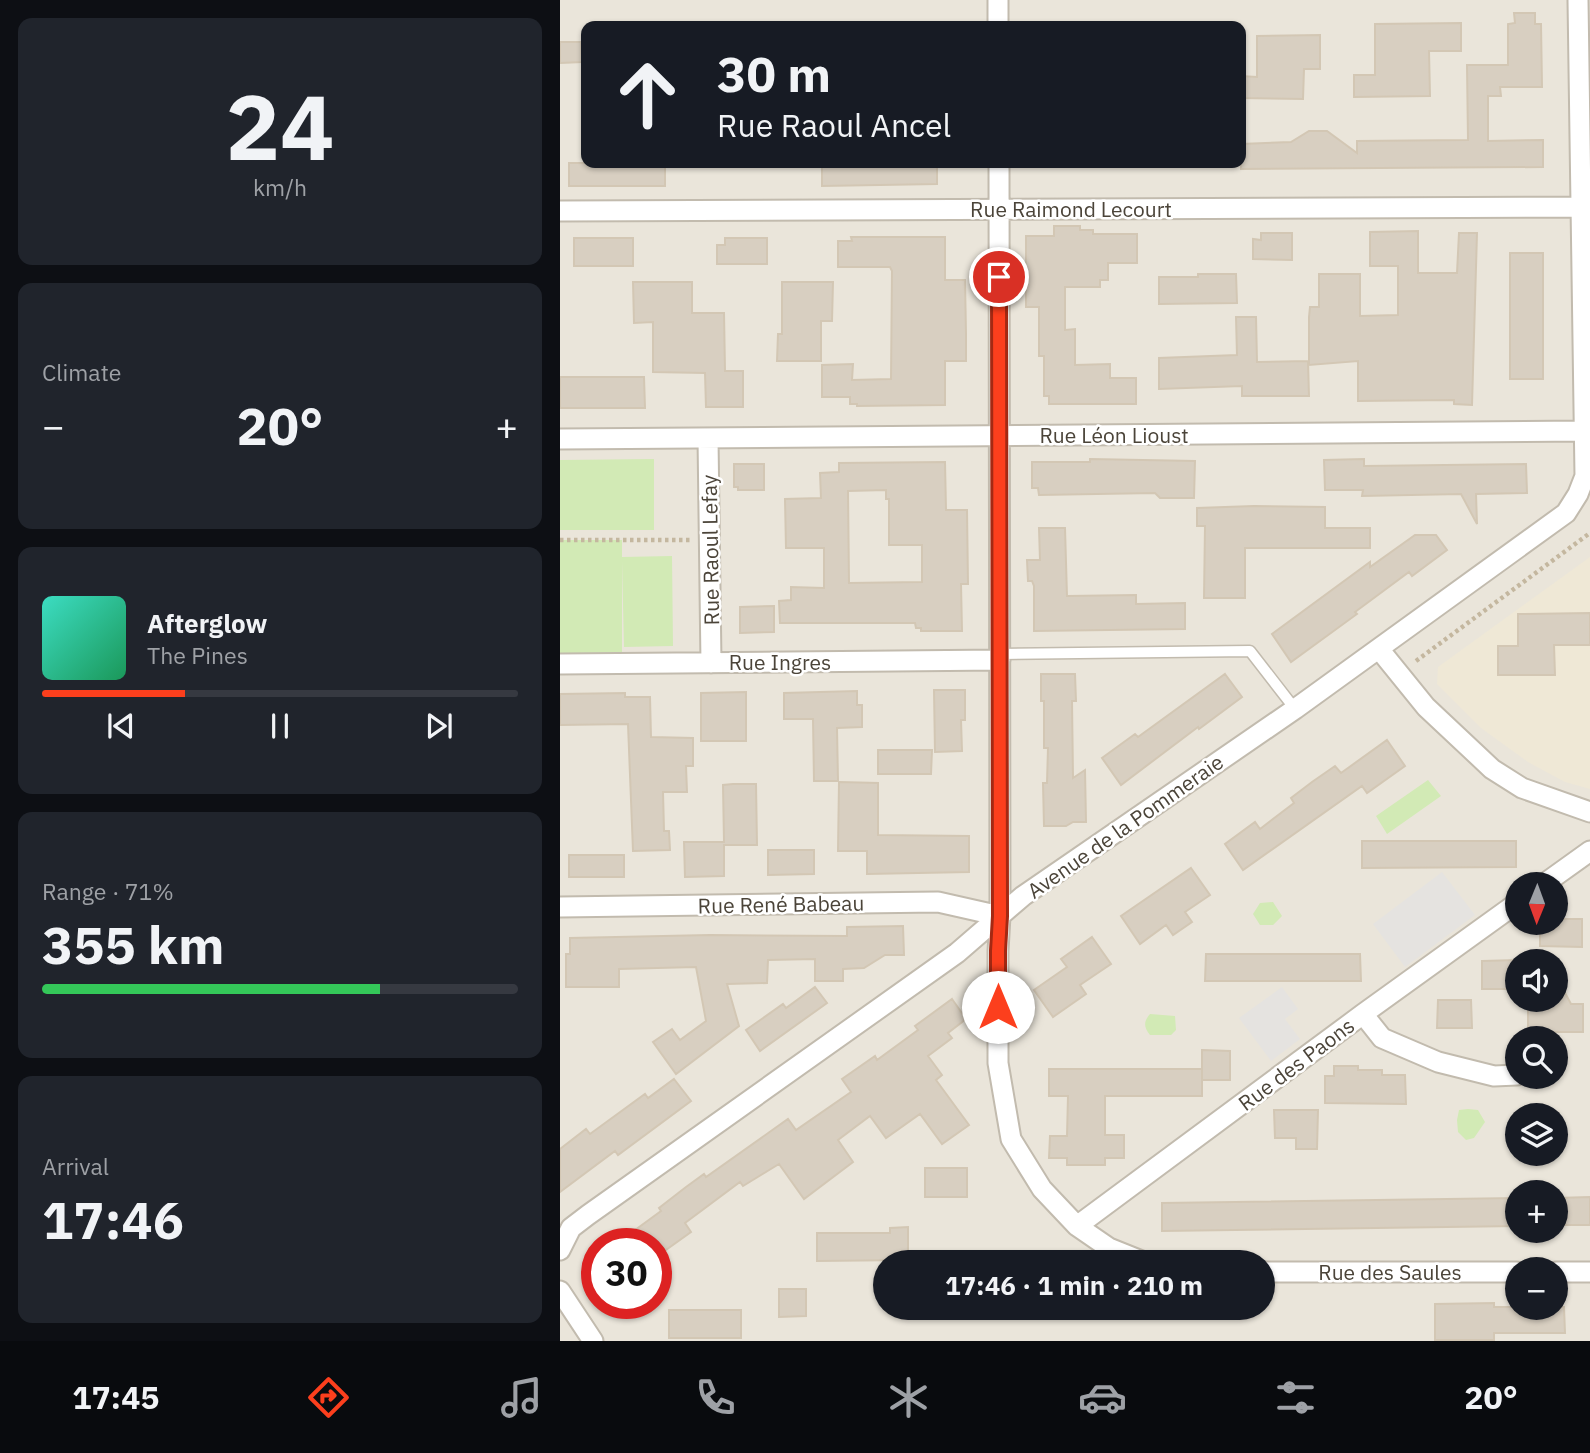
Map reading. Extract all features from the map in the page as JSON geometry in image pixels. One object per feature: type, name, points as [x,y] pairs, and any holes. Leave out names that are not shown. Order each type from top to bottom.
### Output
[{"type":"street","points":[[998,0],[998,21]]},
{"type":"street","points":[[1578,0],[1584,431]]},
{"type":"street","points":[[999,168],[998,1062],[1011,1139],[1042,1189],[1077,1226],[1114,1250]]},
{"type":"street","name":"Rue Raimond Lecourt","points":[[560,211],[1581,207]]},
{"type":"street","name":"Rue Léon Lioust","points":[[560,439],[1584,431]]},
{"type":"street","name":"Avenue de la Pommeraie","points":[[560,1250],[571,1228],[588,1215],[957,953],[1023,896],[1295,709],[1566,513],[1585,476],[1584,431]]},
{"type":"street","name":"Rue Raoul Lefay","points":[[708,438],[711,663]]},
{"type":"street","points":[[1378,649],[1426,707],[1492,769],[1522,788],[1590,813]]},
{"type":"street","name":"Rue Ingres","points":[[560,664],[1000,657]]},
{"type":"street","points":[[1561,872],[1590,851]]},
{"type":"street","name":"Rue René Babeau","points":[[560,907],[938,902],[1000,916]]},
{"type":"street","name":"Rue des Paons","points":[[1077,1226],[1505,912]]},
{"type":"street","points":[[1363,1014],[1382,1038],[1438,1062],[1494,1076],[1505,1076]]},
{"type":"street","name":"Rue des Saules","points":[[1275,1272],[1505,1272]]},
{"type":"street","points":[[1568,1272],[1590,1272]]},
{"type":"street","points":[[560,1291],[593,1341]]},
{"type":"lane","points":[[1000,657],[1250,651],[1295,709]]},
{"type":"path","points":[[1399,674],[1590,533]]},
{"type":"path","points":[[560,540],[710,540]]},
{"type":"shaded area","points":[[560,0],[1590,0],[1590,1341],[560,1341]]},
{"type":"shaded area","points":[[1590,557],[1590,789],[1565,782],[1528,762],[1481,728],[1437,684],[1438,667]]},
{"type":"shaded area","points":[[1442,872],[1475,915],[1405,967],[1373,924]]},
{"type":"shaded area","points":[[1282,987],[1298,1009],[1285,1019],[1300,1039],[1271,1061],[1239,1018]]},
{"type":"green space","points":[[654,459],[654,530],[560,530],[560,460]]},
{"type":"green space","points":[[560,540],[622,540],[622,557],[672,556],[673,646],[624,647],[622,561],[622,655],[560,655]]},
{"type":"green space","points":[[1428,780],[1441,796],[1387,834],[1376,816]]},
{"type":"green space","points":[[1273,902],[1282,916],[1273,925],[1260,925],[1253,914],[1260,903]]},
{"type":"green space","points":[[1150,1014],[1175,1016],[1176,1030],[1171,1035],[1150,1035],[1145,1024]]},
{"type":"green space","points":[[1459,1110],[1478,1110],[1485,1122],[1474,1138],[1466,1140],[1458,1132],[1457,1120]]},
{"type":"building","points":[[1514,13],[1535,13],[1535,24],[1541,24],[1542,87],[1500,87],[1501,96],[1488,96],[1488,141],[1543,140],[1543,167],[1241,169],[1246,168],[1246,144],[1291,142],[1309,131],[1327,131],[1357,153],[1357,141],[1468,140],[1467,65],[1508,65],[1508,24],[1515,23]]},
{"type":"building","points":[[1461,23],[1461,51],[1429,51],[1430,96],[1354,97],[1354,75],[1375,75],[1375,24]]},
{"type":"building","points":[[1320,35],[1320,69],[1304,69],[1303,99],[1246,98],[1246,76],[1257,77],[1257,36]]},
{"type":"building","points":[[560,42],[581,42],[581,62],[560,63]]},
{"type":"building","points":[[569,163],[581,163],[581,168],[665,168],[665,186],[569,186]]},
{"type":"building","points":[[822,168],[937,168],[937,184],[822,186]]},
{"type":"building","points":[[1054,226],[1080,226],[1080,230],[1093,230],[1093,234],[1137,234],[1137,263],[1108,263],[1108,280],[1100,280],[1100,287],[1065,287],[1065,330],[1075,329],[1075,365],[1110,364],[1110,378],[1136,378],[1136,404],[1049,404],[1049,396],[1044,396],[1044,356],[1039,356],[1039,307],[1026,307],[1026,236],[1054,236]]},
{"type":"building","points":[[1418,231],[1418,273],[1457,273],[1459,233],[1477,233],[1472,405],[1454,404],[1454,400],[1358,401],[1358,361],[1309,365],[1310,307],[1319,307],[1319,274],[1360,274],[1360,316],[1398,315],[1398,266],[1370,266],[1370,232]]},
{"type":"building","points":[[1261,233],[1292,233],[1292,260],[1253,259],[1253,239],[1261,240]]},
{"type":"building","points":[[851,237],[945,237],[945,280],[965,280],[966,361],[945,361],[945,405],[857,406],[850,404],[850,397],[822,397],[822,365],[853,364],[852,380],[891,379],[892,271],[890,267],[838,267],[838,241],[852,241]]},
{"type":"building","points":[[574,238],[633,238],[633,266],[574,266]]},
{"type":"building","points":[[725,238],[767,238],[767,264],[717,264],[717,245],[725,245]]},
{"type":"building","points":[[1510,253],[1543,253],[1543,379],[1510,379]]},
{"type":"building","points":[[1198,274],[1236,274],[1237,303],[1159,304],[1159,277],[1198,277]]},
{"type":"building","points":[[633,282],[692,282],[692,313],[724,313],[725,371],[743,371],[743,407],[706,407],[705,373],[653,372],[653,322],[634,323]]},
{"type":"building","points":[[782,282],[833,282],[832,321],[821,321],[821,361],[777,361],[778,334],[782,334]]},
{"type":"building","points":[[1236,317],[1256,317],[1257,362],[1308,361],[1309,396],[1242,396],[1242,386],[1159,389],[1159,358],[1237,355]]},
{"type":"building","points":[[560,377],[644,377],[645,408],[560,408]]},
{"type":"building","points":[[1090,459],[1195,461],[1194,498],[1160,498],[1155,493],[1039,495],[1038,488],[1032,488],[1032,462],[1090,462]]},
{"type":"building","points":[[1364,459],[1364,466],[1526,464],[1527,493],[1476,494],[1477,524],[1461,494],[1362,496],[1363,490],[1325,490],[1324,460]]},
{"type":"building","points":[[945,462],[946,510],[967,510],[968,584],[961,584],[962,631],[921,631],[921,628],[916,628],[915,623],[780,623],[779,601],[791,600],[791,587],[824,588],[824,548],[786,548],[785,499],[821,498],[820,473],[839,472],[839,463]],"holes":[[[886,490],[886,499],[889,499],[889,545],[922,545],[922,582],[849,583],[848,491]]]},
{"type":"building","points":[[734,464],[764,464],[764,490],[738,490],[738,487],[734,487]]},
{"type":"building","points":[[1325,507],[1325,528],[1370,528],[1370,548],[1245,548],[1245,598],[1204,598],[1205,526],[1197,526],[1197,508]]},
{"type":"building","points":[[1039,528],[1065,528],[1067,596],[1136,595],[1136,604],[1185,603],[1185,629],[1034,631],[1034,586],[1032,581],[1028,581],[1027,560],[1040,560]]},
{"type":"building","points":[[1415,535],[1436,535],[1447,550],[1412,576],[1409,572],[1291,662],[1272,634],[1370,562],[1370,567]]},
{"type":"building","points":[[774,606],[774,632],[740,633],[740,607]]},
{"type":"building","points":[[1590,613],[1590,645],[1554,645],[1555,675],[1498,675],[1498,646],[1518,646],[1518,614]]},
{"type":"building","points":[[1041,674],[1075,674],[1076,701],[1072,701],[1073,778],[1085,770],[1086,822],[1044,826],[1043,783],[1047,783],[1048,748],[1044,748]]},
{"type":"building","points":[[1225,674],[1242,697],[1121,785],[1102,758],[1135,734],[1138,737]]},
{"type":"building","points":[[934,690],[965,690],[965,720],[961,720],[962,751],[935,752]]},
{"type":"building","points":[[857,691],[857,705],[862,705],[862,727],[837,728],[838,781],[814,781],[813,719],[784,719],[784,693]]},
{"type":"building","points":[[746,692],[746,741],[701,741],[701,693]]},
{"type":"building","points":[[625,693],[625,697],[650,697],[651,737],[693,738],[693,766],[686,766],[687,792],[663,792],[664,831],[669,831],[670,850],[633,851],[628,724],[560,725],[560,694]]},
{"type":"building","points":[[1387,740],[1405,766],[1367,793],[1362,786],[1243,870],[1225,844],[1255,822],[1260,829],[1294,803],[1291,798],[1312,782],[1335,766],[1341,773]]},
{"type":"building","points":[[878,750],[932,750],[931,774],[878,774]]},
{"type":"building","points":[[839,782],[878,783],[878,835],[969,836],[969,872],[867,874],[867,851],[838,851]]},
{"type":"building","points":[[756,784],[757,845],[724,845],[724,876],[685,877],[684,842],[724,842],[723,785]]},
{"type":"building","points":[[1362,841],[1516,841],[1516,867],[1362,868]]},
{"type":"building","points":[[768,850],[814,850],[814,874],[768,875]]},
{"type":"building","points":[[569,855],[624,855],[624,877],[569,877]]},
{"type":"building","points":[[1191,868],[1210,895],[1185,912],[1192,922],[1173,935],[1166,925],[1140,944],[1121,916]]},
{"type":"building","points":[[1568,919],[1582,919],[1582,947],[1540,946],[1540,935],[1568,935]]},
{"type":"building","points":[[903,926],[904,955],[885,955],[864,968],[843,969],[843,981],[815,981],[815,959],[768,960],[767,983],[727,984],[739,1026],[676,1074],[653,1042],[672,1029],[680,1040],[706,1021],[696,967],[619,969],[619,987],[566,987],[566,954],[570,954],[570,938],[847,936],[847,927]]},
{"type":"building","points":[[1092,937],[1111,964],[1080,985],[1086,994],[1053,1017],[1034,990],[1067,967],[1061,959]]},
{"type":"building","points":[[1206,954],[1360,954],[1361,981],[1205,981]]},
{"type":"building","points":[[1505,960],[1505,989],[1482,989],[1482,961]]},
{"type":"building","points":[[815,987],[827,1003],[760,1051],[746,1030],[783,1004],[786,1008]]},
{"type":"building","points":[[1568,998],[1571,1004],[1583,1004],[1583,1032],[1568,1032],[1568,1026],[1528,1026],[1528,1012],[1568,1012]]},
{"type":"building","points":[[952,999],[966,1019],[948,1033],[952,1038],[928,1056],[942,1075],[936,1080],[969,1125],[942,1144],[920,1114],[886,1138],[870,1116],[838,1140],[853,1162],[804,1199],[779,1164],[743,1186],[740,1182],[685,1223],[691,1232],[672,1246],[672,1228],[638,1228],[686,1187],[704,1174],[706,1177],[788,1119],[796,1130],[851,1092],[842,1079],[875,1056],[877,1060],[918,1030],[915,1026]]},
{"type":"building","points":[[1438,1000],[1471,1000],[1472,1028],[1437,1028]]},
{"type":"building","points":[[1202,1050],[1230,1051],[1230,1080],[1202,1080]]},
{"type":"building","points":[[1334,1066],[1358,1066],[1358,1070],[1382,1070],[1382,1075],[1405,1075],[1406,1104],[1325,1103],[1325,1076],[1334,1076]]},
{"type":"building","points":[[1049,1069],[1202,1069],[1202,1096],[1105,1096],[1105,1135],[1124,1135],[1124,1158],[1105,1158],[1105,1165],[1067,1165],[1067,1158],[1049,1158],[1050,1136],[1067,1136],[1068,1096],[1049,1096]]},
{"type":"building","points":[[674,1079],[691,1101],[618,1155],[615,1151],[560,1192],[560,1149],[586,1129],[590,1134],[645,1094],[648,1098]]},
{"type":"building","points":[[1274,1110],[1318,1110],[1317,1149],[1296,1149],[1296,1138],[1275,1138]]},
{"type":"building","points":[[925,1168],[967,1168],[967,1197],[925,1197]]},
{"type":"building","points":[[1590,1197],[1590,1225],[1568,1225],[1568,1198]]},
{"type":"building","points":[[1505,1198],[1505,1226],[1162,1231],[1162,1203]]},
{"type":"building","points":[[908,1227],[908,1250],[873,1250],[873,1260],[817,1261],[817,1233],[890,1233],[890,1228]]},
{"type":"building","points":[[779,1289],[806,1289],[806,1316],[779,1317]]},
{"type":"building","points":[[1494,1303],[1494,1307],[1505,1307],[1505,1320],[1564,1320],[1565,1333],[1494,1333],[1494,1340],[1435,1340],[1435,1304]]},
{"type":"building","points":[[672,1310],[741,1310],[741,1338],[669,1338]]},
{"type":"route","points":[[998,1007],[999,277]]}]
